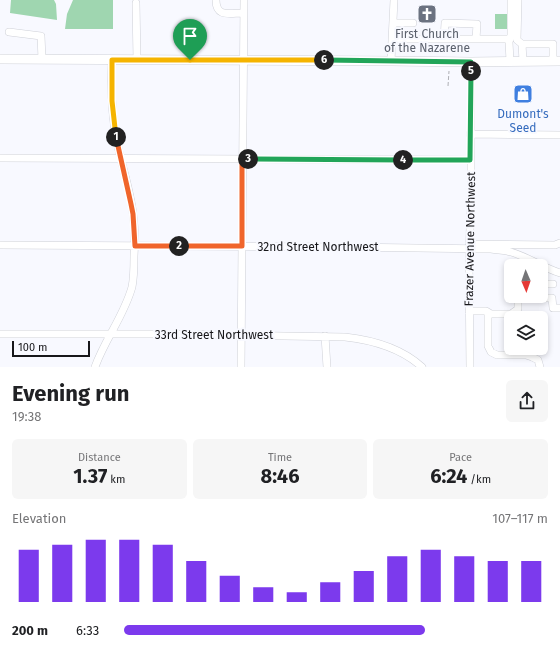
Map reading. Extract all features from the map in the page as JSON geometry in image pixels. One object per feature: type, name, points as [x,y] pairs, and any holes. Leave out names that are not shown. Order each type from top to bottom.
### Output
[{"type":"main road","points":[[0,59],[471,62],[556,61]]},
{"type":"street","points":[[216,0],[216,8],[220,12],[225,14],[244,13]]},
{"type":"street","points":[[241,367],[244,0]]},
{"type":"street","points":[[391,61],[394,0]]},
{"type":"street","points":[[510,62],[511,0]]},
{"type":"street","points":[[518,0],[517,40],[522,44],[553,44],[556,61]]},
{"type":"street","points":[[136,3],[137,60]]},
{"type":"street","points":[[393,23],[413,24]]},
{"type":"street","points":[[444,39],[445,23],[477,24],[476,39]]},
{"type":"street","points":[[9,32],[41,36],[42,59]]},
{"type":"street","points":[[392,39],[510,39]]},
{"type":"street","points":[[522,44],[523,61]]},
{"type":"street","points":[[95,367],[132,287],[135,246],[133,214],[113,120],[111,85],[112,60]]},
{"type":"street","name":"Frazer Avenue Northwest","points":[[470,367],[469,246],[471,195],[471,62]]},
{"type":"street","points":[[470,134],[560,135]]},
{"type":"street","points":[[0,158],[470,160]]},
{"type":"street","points":[[469,246],[555,245],[560,243]]},
{"type":"street","name":"32nd Street Northwest","points":[[0,245],[343,247],[469,246],[506,251],[525,259]]},
{"type":"street","name":"32nd Street Northwest","points":[[548,269],[560,273]]},
{"type":"street","points":[[548,284],[553,284]]},
{"type":"street","points":[[548,298],[552,298],[552,308],[560,308]]},
{"type":"street","points":[[469,311],[486,311],[491,314],[511,314],[518,309],[518,303]]},
{"type":"street","points":[[488,313],[488,346],[491,352],[497,355],[529,356],[538,360],[540,367]]},
{"type":"street","name":"33rd Street Northwest","points":[[0,334],[345,337],[355,338],[397,351],[410,357],[422,367]]},
{"type":"street","points":[[325,336],[327,367]]},
{"type":"path","points":[[448,71],[448,86]]},
{"type":"green space","points":[[11,0],[54,0],[56,4],[57,20],[10,13]]},
{"type":"green space","points":[[73,0],[113,0],[113,29],[65,29],[67,14]]},
{"type":"green space","points":[[495,14],[509,14],[509,29],[495,29]]},
{"type":"place","name":"First Church of the Nazarene","points":[[427,14]]},
{"type":"place","name":"Dumont's Seed","points":[[523,94]]},
{"type":"route","points":[[112,60],[190,60],[471,62],[470,160],[242,159],[242,246],[135,246],[133,214],[113,120],[111,85],[112,60]]}]
